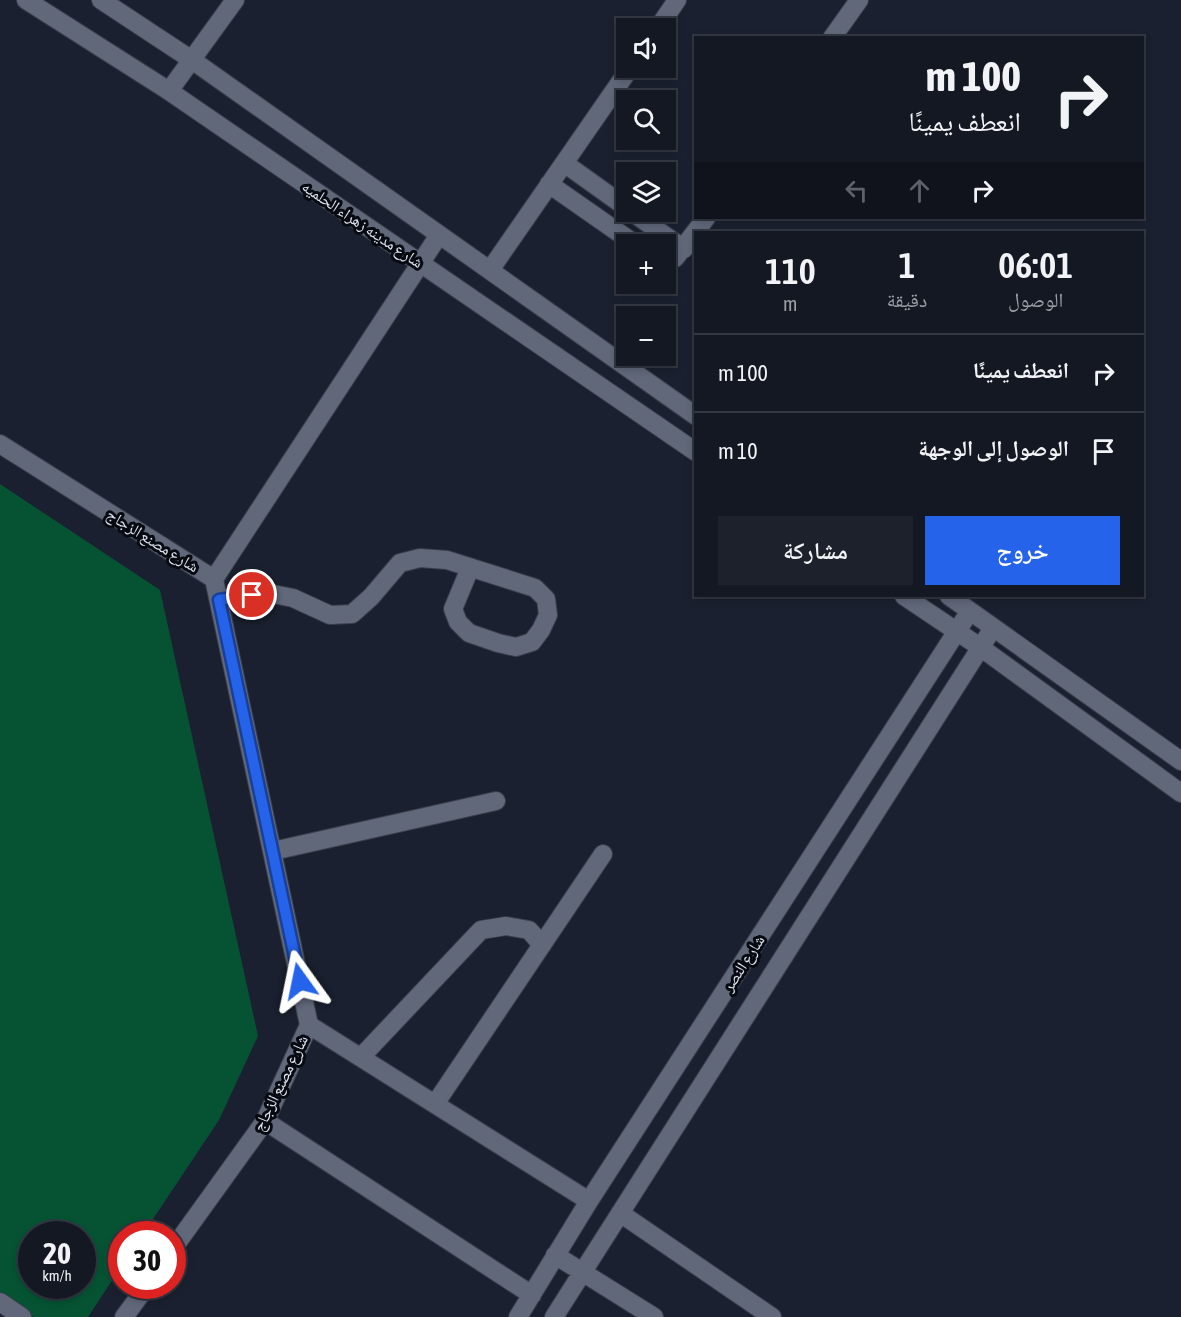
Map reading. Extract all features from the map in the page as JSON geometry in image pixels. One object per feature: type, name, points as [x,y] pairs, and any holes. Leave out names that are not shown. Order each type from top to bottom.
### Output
[{"type":"street","name":"شارع مدينه زهراء الحلميه","points":[[26,0],[169,92],[694,451]]},
{"type":"street","name":"شارع مدينه زهراء الحلميه","points":[[101,0],[192,60],[694,415]]},
{"type":"street","points":[[169,92],[235,0]]},
{"type":"street","points":[[665,18],[677,0]]},
{"type":"street","points":[[833,36],[859,0]]},
{"type":"street","points":[[490,270],[623,78]]},
{"type":"street","points":[[564,163],[616,200]]},
{"type":"street","points":[[549,184],[620,234]]},
{"type":"street","points":[[646,222],[684,249]]},
{"type":"street","points":[[214,579],[439,235]]},
{"type":"street","points":[[676,257],[694,235]]},
{"type":"street","name":"شارع مصنع الزجاج","points":[[0,444],[214,579],[219,600],[309,1024],[265,1121],[186,1231]]},
{"type":"street","points":[[219,600],[268,593],[293,598],[330,615],[352,614],[371,597],[400,563],[420,558],[447,560],[535,588],[546,599],[548,615],[542,630],[532,642],[516,647],[498,643],[469,633],[458,622],[453,609],[470,568]]},
{"type":"street","points":[[906,597],[980,647],[1181,792]]},
{"type":"street","points":[[950,597],[1181,761]]},
{"type":"street","name":"شارع النصر","points":[[518,1317],[555,1255],[970,611]]},
{"type":"street","name":"شارع النصر","points":[[554,1317],[993,628]]},
{"type":"street","points":[[273,850],[496,801]]},
{"type":"street","points":[[435,1104],[603,854]]},
{"type":"street","points":[[361,1057],[481,930],[506,926],[529,930],[542,945]]},
{"type":"street","points":[[309,1024],[590,1201]]},
{"type":"street","points":[[265,1121],[532,1295]]},
{"type":"street","points":[[620,1213],[772,1317]]},
{"type":"street","points":[[555,1255],[654,1317]]},
{"type":"street","points":[[124,1317],[137,1299]]},
{"type":"street","points":[[0,1302],[22,1317]]},
{"type":"green space","points":[[0,484],[160,590],[258,1036],[219,1120],[152,1221],[108,1221],[108,1287],[88,1317],[34,1317],[0,1294]]},
{"type":"route","points":[[252,595],[219,600],[300,981]]}]
